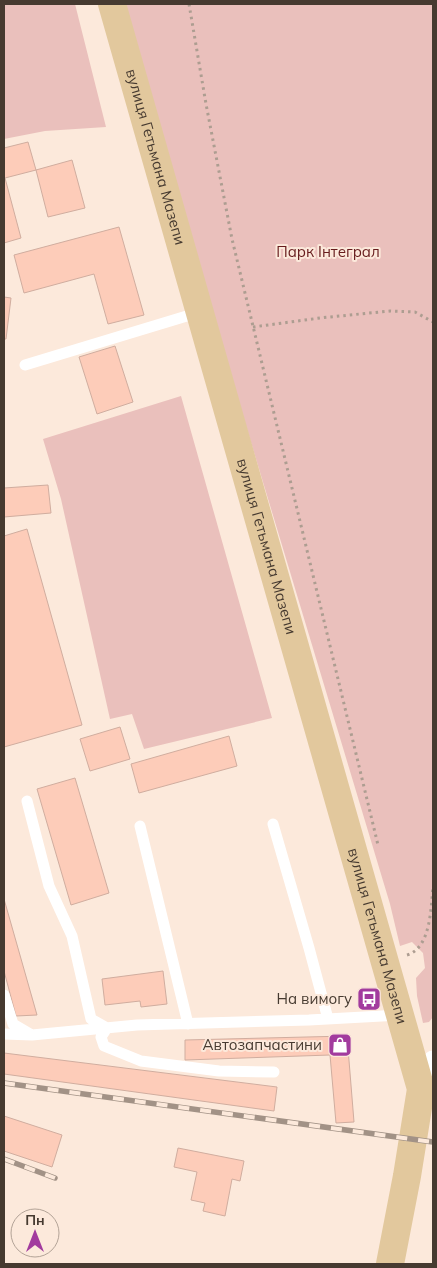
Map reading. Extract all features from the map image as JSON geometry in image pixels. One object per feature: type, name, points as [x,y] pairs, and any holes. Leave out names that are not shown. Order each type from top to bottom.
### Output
[{"type":"main road","name":"вулиця Гетьмана Мазепи","points":[[112,4],[421,1089],[409,1166],[390,1264]]},
{"type":"street","name":"вулиця Гетьмана Мазепи","points":[[421,1089],[433,1061]]},
{"type":"lane","points":[[25,365],[200,312]]},
{"type":"lane","points":[[27,801],[49,886],[72,936],[91,1020],[108,1028]]},
{"type":"lane","points":[[273,824],[310,948],[328,1019]]},
{"type":"lane","points":[[140,826],[188,1024]]},
{"type":"lane","points":[[4,995],[13,1024],[32,1035]]},
{"type":"lane","points":[[4,1034],[32,1035],[137,1025],[400,1015]]},
{"type":"lane","points":[[108,1028],[101,1037],[104,1046],[141,1061],[219,1071],[274,1072]]},
{"type":"path","points":[[189,4],[232,240],[379,850]]},
{"type":"path","points":[[253,327],[390,311],[415,312],[433,322]]},
{"type":"path","points":[[385,961],[414,953],[423,942],[430,920],[433,886]]},
{"type":"green space","points":[[4,4],[75,4],[106,127],[45,131],[4,139]]},
{"type":"green space","name":"Парк Інтеграл","points":[[124,4],[433,4],[433,1017],[429,1022],[423,1023],[417,996],[416,978],[425,968],[423,953],[412,942],[400,946],[390,904],[219,336]]},
{"type":"green space","points":[[181,396],[272,718],[144,749],[132,714],[110,719],[61,499],[43,439]]},
{"type":"building","points":[[28,142],[36,170],[5,178],[21,238],[4,243],[4,148]]},
{"type":"building","points":[[72,160],[85,208],[48,217],[36,170]]},
{"type":"building","points":[[119,227],[144,315],[108,324],[94,274],[24,293],[14,255]]},
{"type":"building","points":[[4,297],[11,298],[6,339],[4,339]]},
{"type":"building","points":[[115,346],[133,402],[97,414],[79,357]]},
{"type":"building","points":[[48,485],[51,513],[4,517],[4,488]]},
{"type":"building","points":[[27,529],[82,725],[4,747],[4,536]]},
{"type":"building","points":[[120,727],[130,759],[90,771],[80,739]]},
{"type":"building","points":[[229,736],[237,766],[139,793],[131,764]]},
{"type":"building","points":[[75,778],[109,893],[71,905],[37,789]]},
{"type":"building","points":[[4,899],[37,1015],[16,1016],[4,971]]},
{"type":"building","points":[[163,971],[167,1004],[141,1007],[140,1001],[105,1005],[102,979]]},
{"type":"building","points":[[347,1036],[354,1122],[336,1123],[330,1055],[185,1060],[185,1040]]},
{"type":"building","points":[[4,1053],[277,1087],[274,1111],[4,1074]]},
{"type":"building","points":[[4,1116],[62,1135],[52,1167],[4,1151]]},
{"type":"building","points":[[178,1148],[244,1161],[240,1181],[232,1179],[225,1216],[203,1211],[205,1203],[191,1200],[197,1172],[174,1167]]},
{"type":"railway","points":[[4,1083],[433,1142]]},
{"type":"railway","points":[[4,1159],[55,1178]]},
{"type":"place","name":"На вимогу","points":[[369,999]]},
{"type":"place","name":"Автозапчастини","points":[[340,1045]]}]
